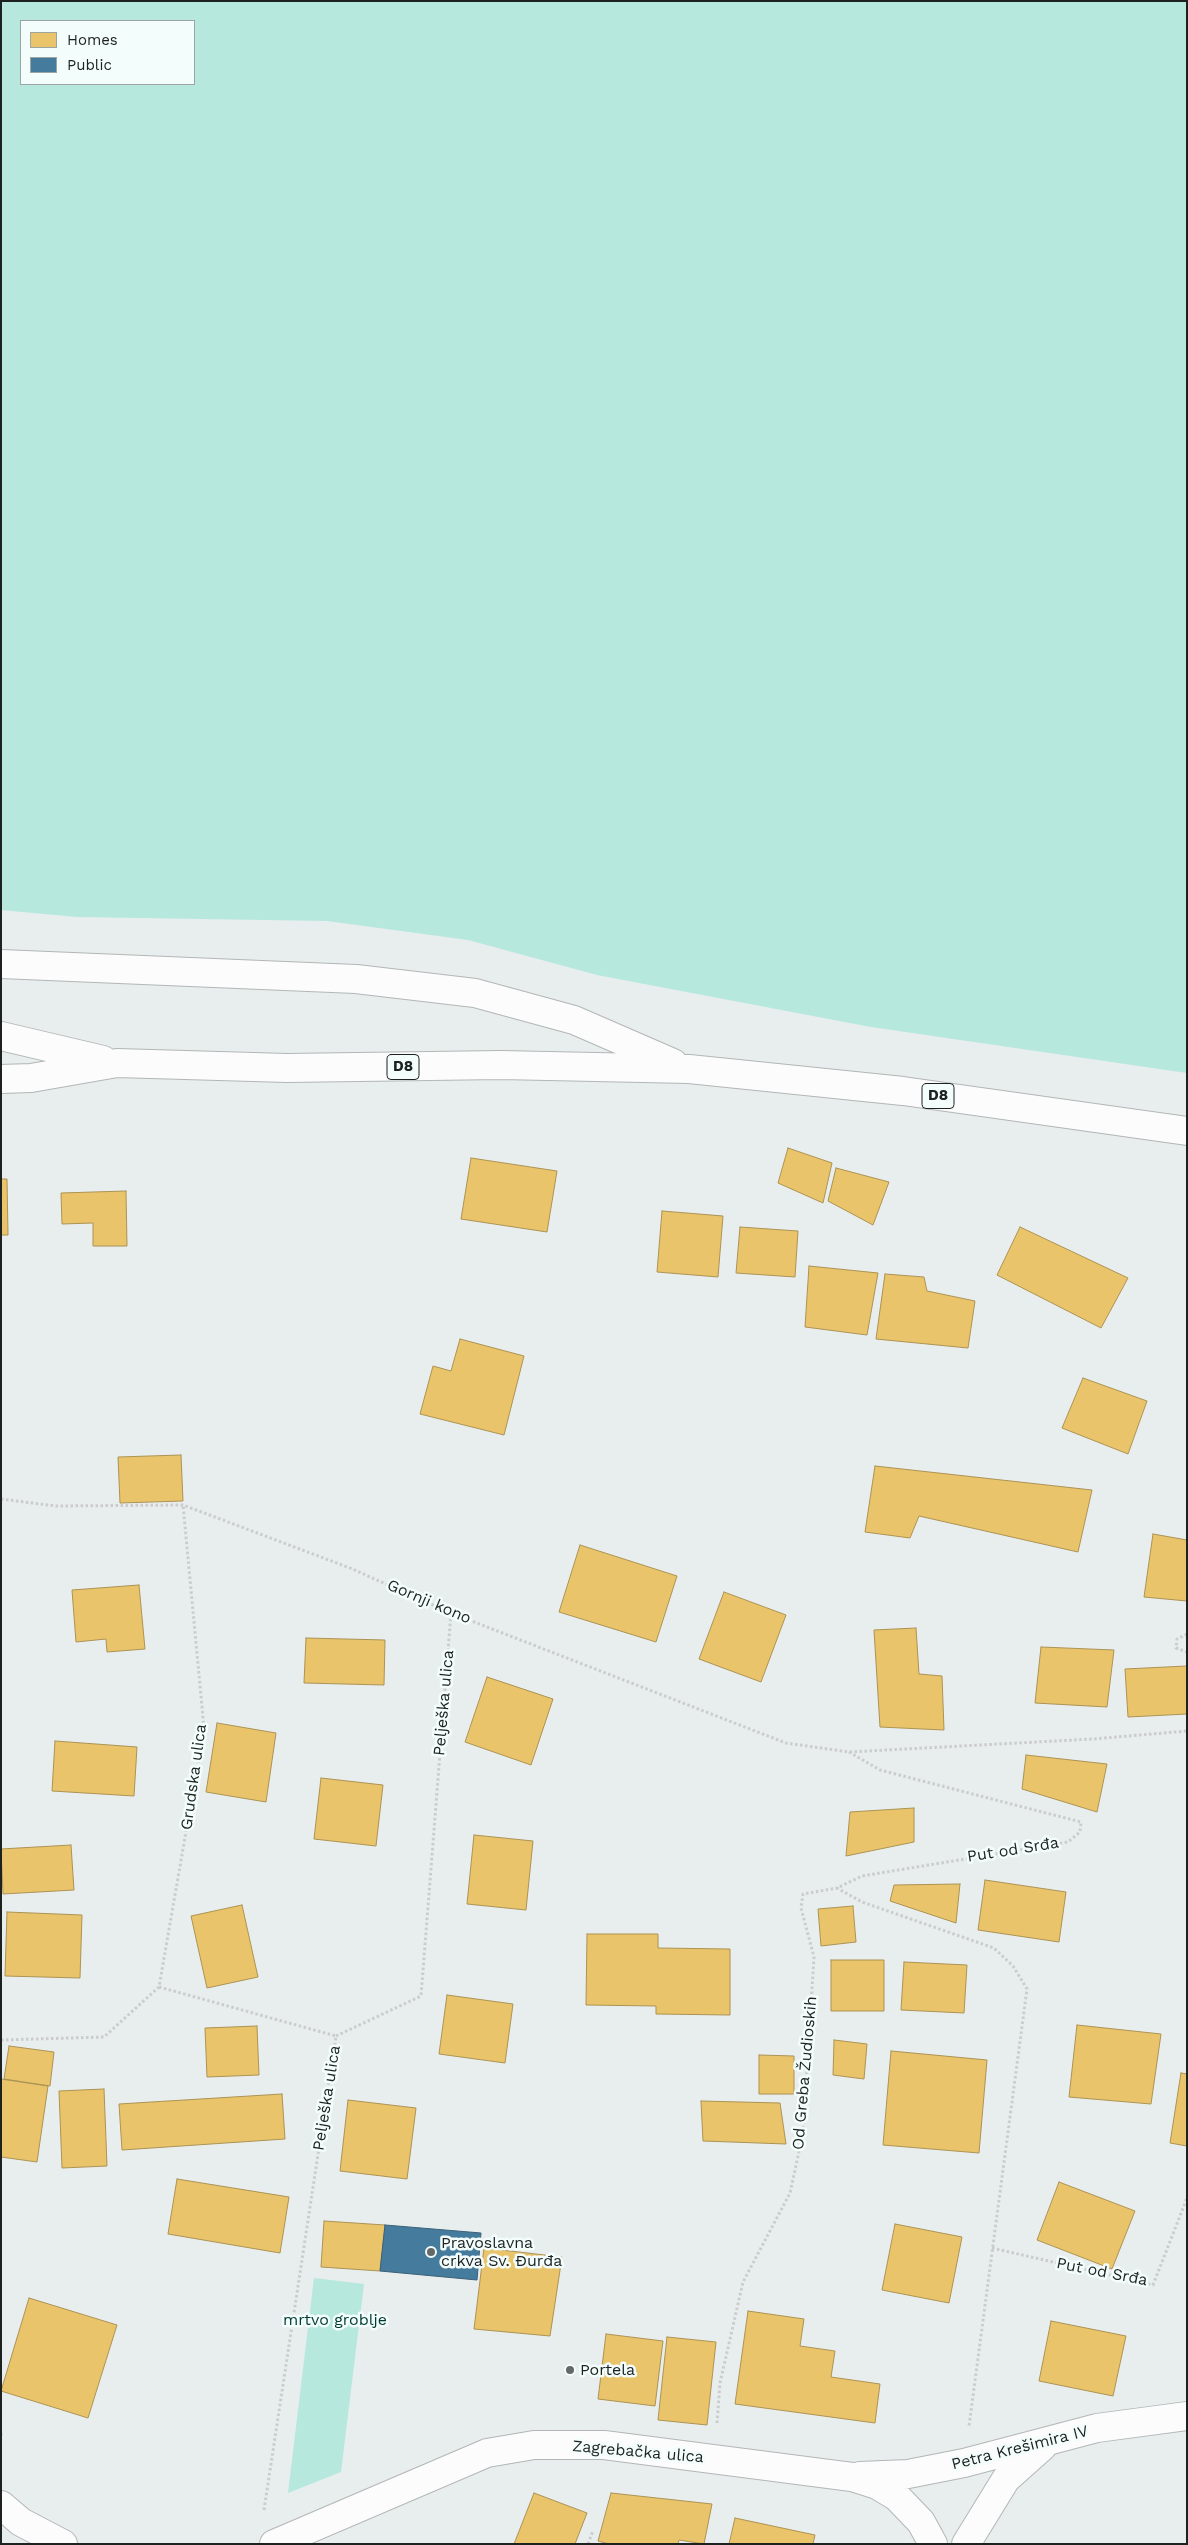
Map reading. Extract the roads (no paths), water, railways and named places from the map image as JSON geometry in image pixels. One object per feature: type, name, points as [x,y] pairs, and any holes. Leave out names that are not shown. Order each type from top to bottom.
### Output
[{"type":"main road","points":[[1,964],[356,979],[475,993],[574,1020],[689,1069]]},
{"type":"main road","name":"D8","points":[[1,1036],[117,1063],[287,1068],[501,1065],[689,1069],[903,1091],[1187,1131]]},
{"type":"main road","points":[[1,1079],[31,1078],[117,1063]]},
{"type":"main road","name":"Petra Krešimira IV","points":[[852,2477],[908,2474],[964,2463],[1098,2428],[1187,2416]]},
{"type":"main road","points":[[966,2544],[1006,2479],[1052,2439]]},
{"type":"main road","name":"Zagrebačka ulica","points":[[274,2544],[487,2453],[534,2445],[604,2445],[852,2477],[877,2485],[897,2497],[921,2522],[933,2544]]},
{"type":"main road","points":[[1,2504],[21,2522],[63,2544]]},
{"type":"place","name":"Pravoslavna crkva Sv. Đurđa","points":[[431,2252]]},
{"type":"place","name":"Portela","points":[[570,2370]]},
{"type":"park label","name":"mrtvo groblje","points":[[335,2320]]}]
